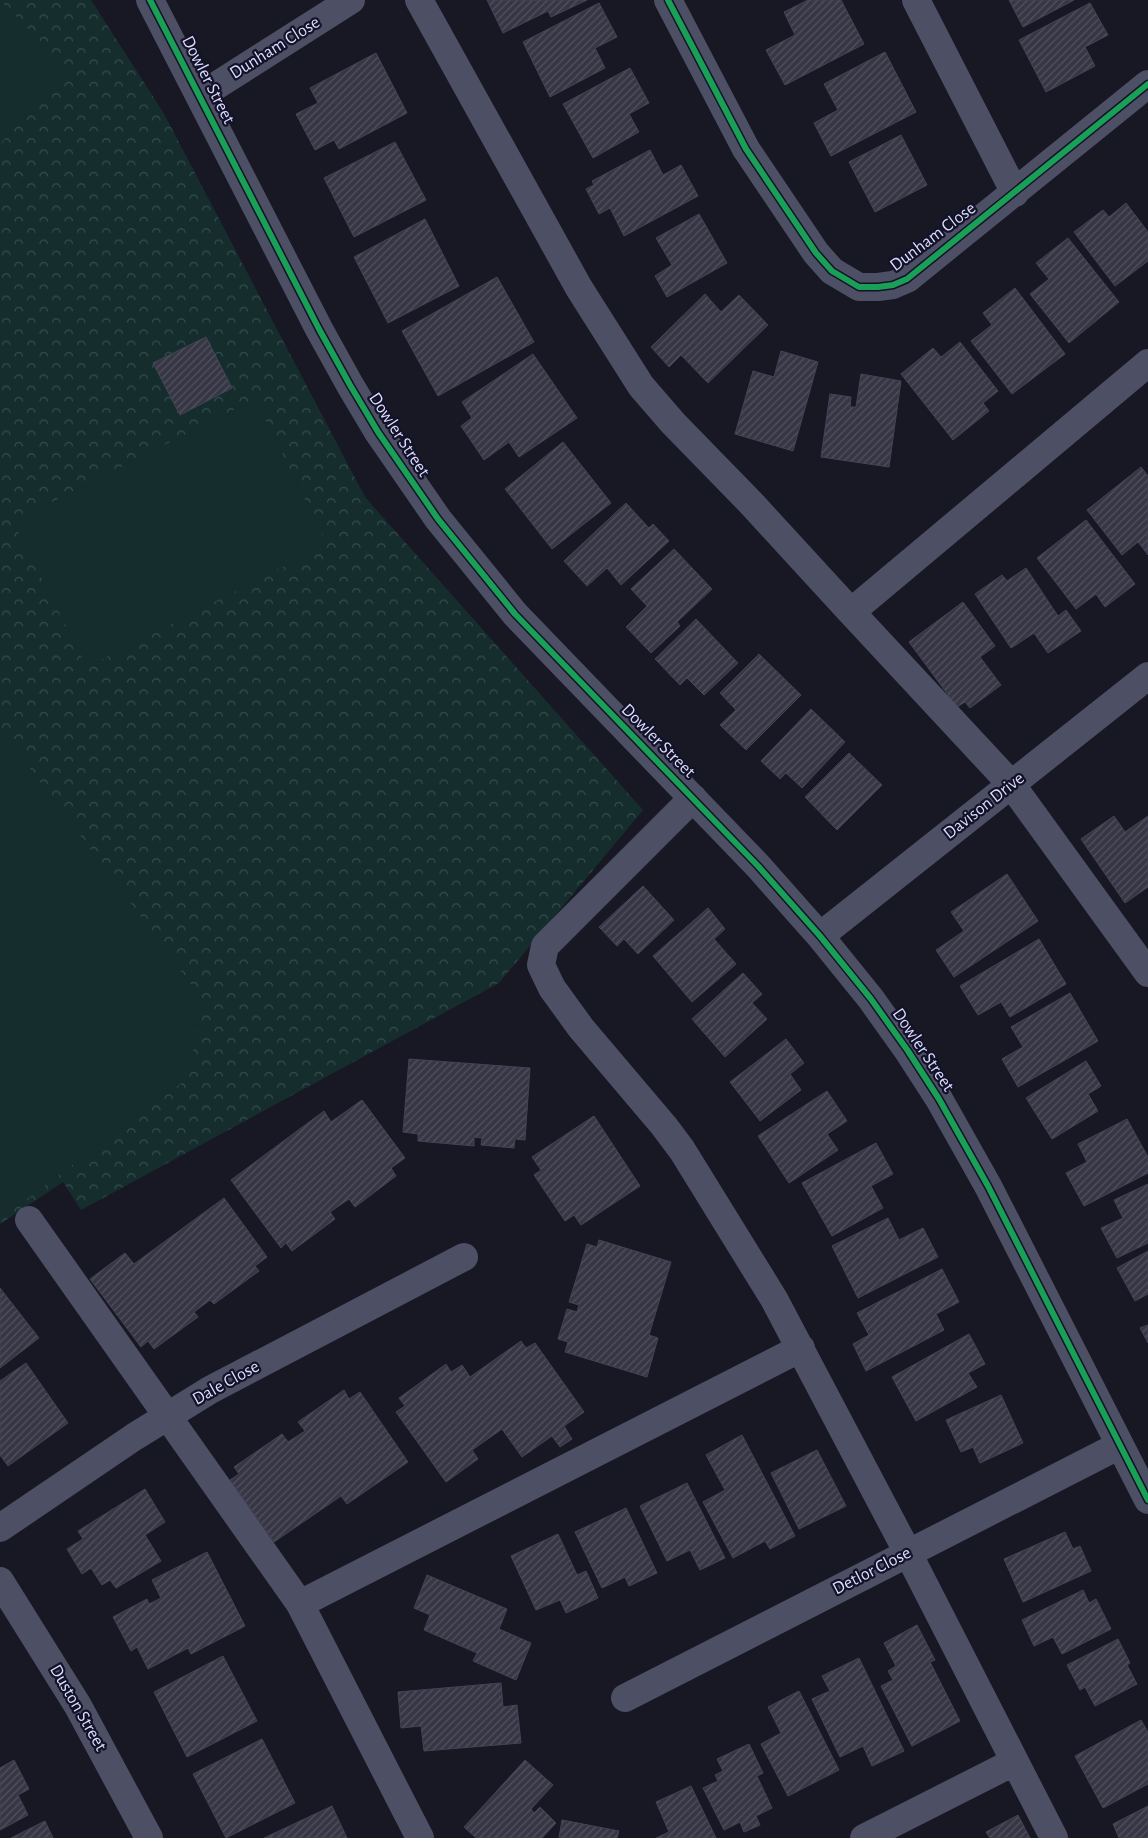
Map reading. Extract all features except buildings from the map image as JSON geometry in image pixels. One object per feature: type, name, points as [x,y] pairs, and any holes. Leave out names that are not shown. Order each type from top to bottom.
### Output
[{"type":"street","name":"Dowler Street","points":[[150,0],[328,345],[378,432],[438,519],[515,614],[565,668],[764,872],[820,936],[871,999],[939,1099],[963,1140],[1148,1500]]},
{"type":"street","name":"Dunham Close","points":[[200,96],[351,0]]},
{"type":"street","points":[[419,0],[579,288],[641,386],[673,423],[751,503],[1011,784],[1148,973]]},
{"type":"street","name":"Dunham Close","points":[[668,0],[746,149],[816,253],[832,271],[859,287],[893,285],[907,279],[1148,84]]},
{"type":"street","points":[[916,0],[1015,193]]},
{"type":"street","points":[[851,612],[1148,363]]},
{"type":"street","name":"Davison Drive","points":[[820,936],[1148,676]]},
{"type":"street","points":[[693,798],[545,946],[541,965],[552,988],[581,1028],[682,1150],[774,1299],[908,1553],[1054,1838]]},
{"type":"street","points":[[29,1220],[300,1604],[420,1838]]},
{"type":"street","name":"Dale Close","points":[[0,1528],[167,1417],[254,1366],[464,1257]]},
{"type":"street","points":[[300,1604],[801,1348]]},
{"type":"street","name":"Detlor Close","points":[[625,1698],[1120,1445]]},
{"type":"street","name":"Duston Street","points":[[0,1581],[78,1706],[149,1838]]},
{"type":"street","points":[[864,1838],[1014,1762]]},
{"type":"green space","points":[[0,0],[91,0],[163,112],[365,497],[643,810],[499,983],[81,1210],[63,1182],[0,1224]]},
{"type":"green space","points":[[0,0],[69,71],[0,144]]},
{"type":"green space","points":[[255,399],[327,544],[87,667],[13,522]]},
{"type":"green space","points":[[0,728],[204,1002],[187,1079],[0,1219]]},
{"type":"cycle path","points":[[150,0],[319,329],[378,432],[438,519],[515,614],[758,866],[820,936],[871,999],[939,1099],[988,1186],[1148,1500]]},
{"type":"cycle path","points":[[668,0],[746,149],[816,253],[832,271],[859,287],[893,285],[907,279],[1148,84]]}]
